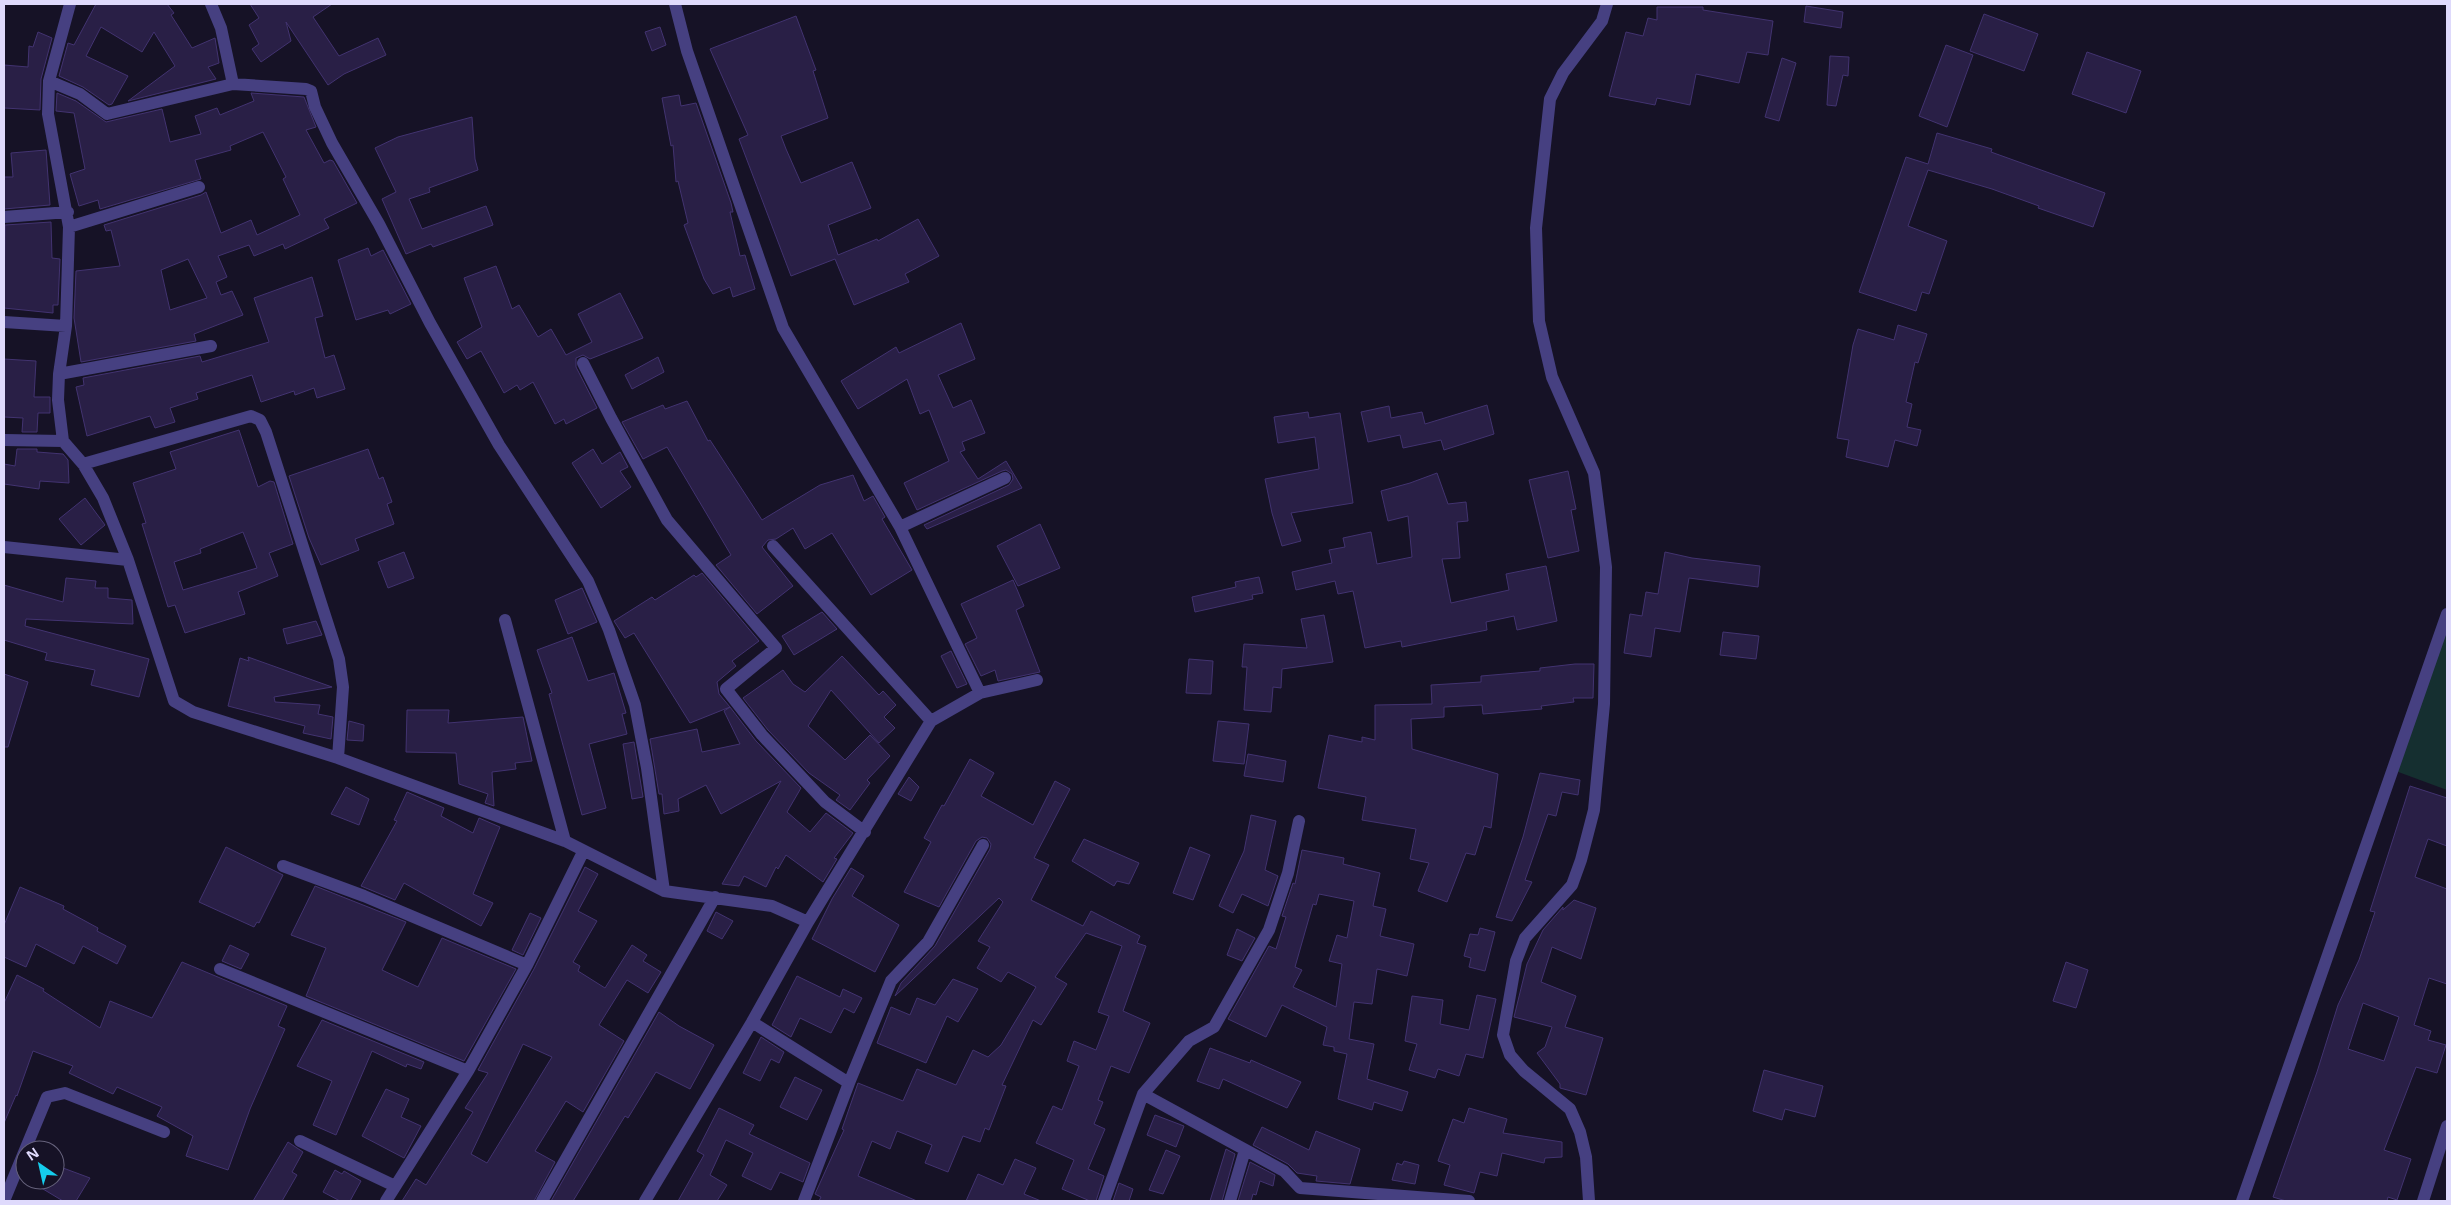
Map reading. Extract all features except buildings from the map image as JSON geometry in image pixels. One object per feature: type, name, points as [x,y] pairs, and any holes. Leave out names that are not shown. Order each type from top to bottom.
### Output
[{"type":"street","points":[[70,4],[49,81],[48,114],[68,212],[69,227],[66,326],[59,374],[58,400],[63,441],[83,464],[103,498],[128,560],[174,702],[193,712],[338,758],[566,841],[583,852],[664,891],[772,906],[808,922]]},
{"type":"street","points":[[211,4],[222,28],[233,84]]},
{"type":"street","points":[[675,4],[687,51],[783,328],[900,527],[980,693]]},
{"type":"street","points":[[1588,1201],[1586,1157],[1580,1132],[1570,1109],[1524,1071],[1510,1055],[1503,1035],[1516,961],[1525,938],[1572,885],[1594,810],[1596,791],[1604,704],[1606,567],[1594,472],[1552,376],[1539,321],[1536,228],[1550,99],[1562,73],[1602,21],[1607,4]]},
{"type":"street","points":[[49,81],[80,94],[107,114],[233,84],[306,89],[311,92],[315,107],[332,143],[484,418],[588,581],[609,630],[635,705],[647,768],[664,891]]},
{"type":"street","points":[[69,227],[199,187]]},
{"type":"street","points":[[4,217],[68,212]]},
{"type":"street","points":[[4,322],[66,326]]},
{"type":"street","points":[[59,374],[211,346]]},
{"type":"street","points":[[583,363],[667,520],[776,648],[726,690],[762,735],[826,802],[865,832]]},
{"type":"street","points":[[83,464],[252,416],[260,420],[266,432],[339,659],[343,687],[338,758]]},
{"type":"street","points":[[4,440],[63,441]]},
{"type":"street","points":[[900,527],[1006,478]]},
{"type":"street","points":[[772,546],[931,721]]},
{"type":"street","points":[[4,547],[128,560]]},
{"type":"street","points":[[2242,1201],[2447,614]]},
{"type":"street","points":[[505,620],[566,841]]},
{"type":"street","points":[[645,1201],[752,1022],[808,922],[865,832],[931,721],[980,693],[1037,680]]},
{"type":"street","points":[[1104,1201],[1143,1094],[1189,1041],[1214,1027],[1269,930],[1288,873],[1299,821]]},
{"type":"street","points":[[804,1201],[891,981],[928,942],[983,845]]},
{"type":"street","points":[[386,1201],[468,1071],[527,965],[583,852]]},
{"type":"street","points":[[283,866],[364,896],[527,965]]},
{"type":"street","points":[[542,1201],[715,897]]},
{"type":"street","points":[[220,969],[468,1071]]},
{"type":"street","points":[[752,1022],[849,1084]]},
{"type":"street","points":[[29,1140],[47,1097],[65,1093],[164,1132]]},
{"type":"street","points":[[1143,1094],[1284,1172],[1300,1188],[1469,1201]]},
{"type":"street","points":[[2423,1201],[2447,1126]]},
{"type":"street","points":[[300,1141],[395,1186]]},
{"type":"street","points":[[1230,1201],[1245,1150]]},
{"type":"street","points":[[4,1201],[15,1174]]},
{"type":"green space","points":[[2447,614],[2447,790],[2393,770]]}]
